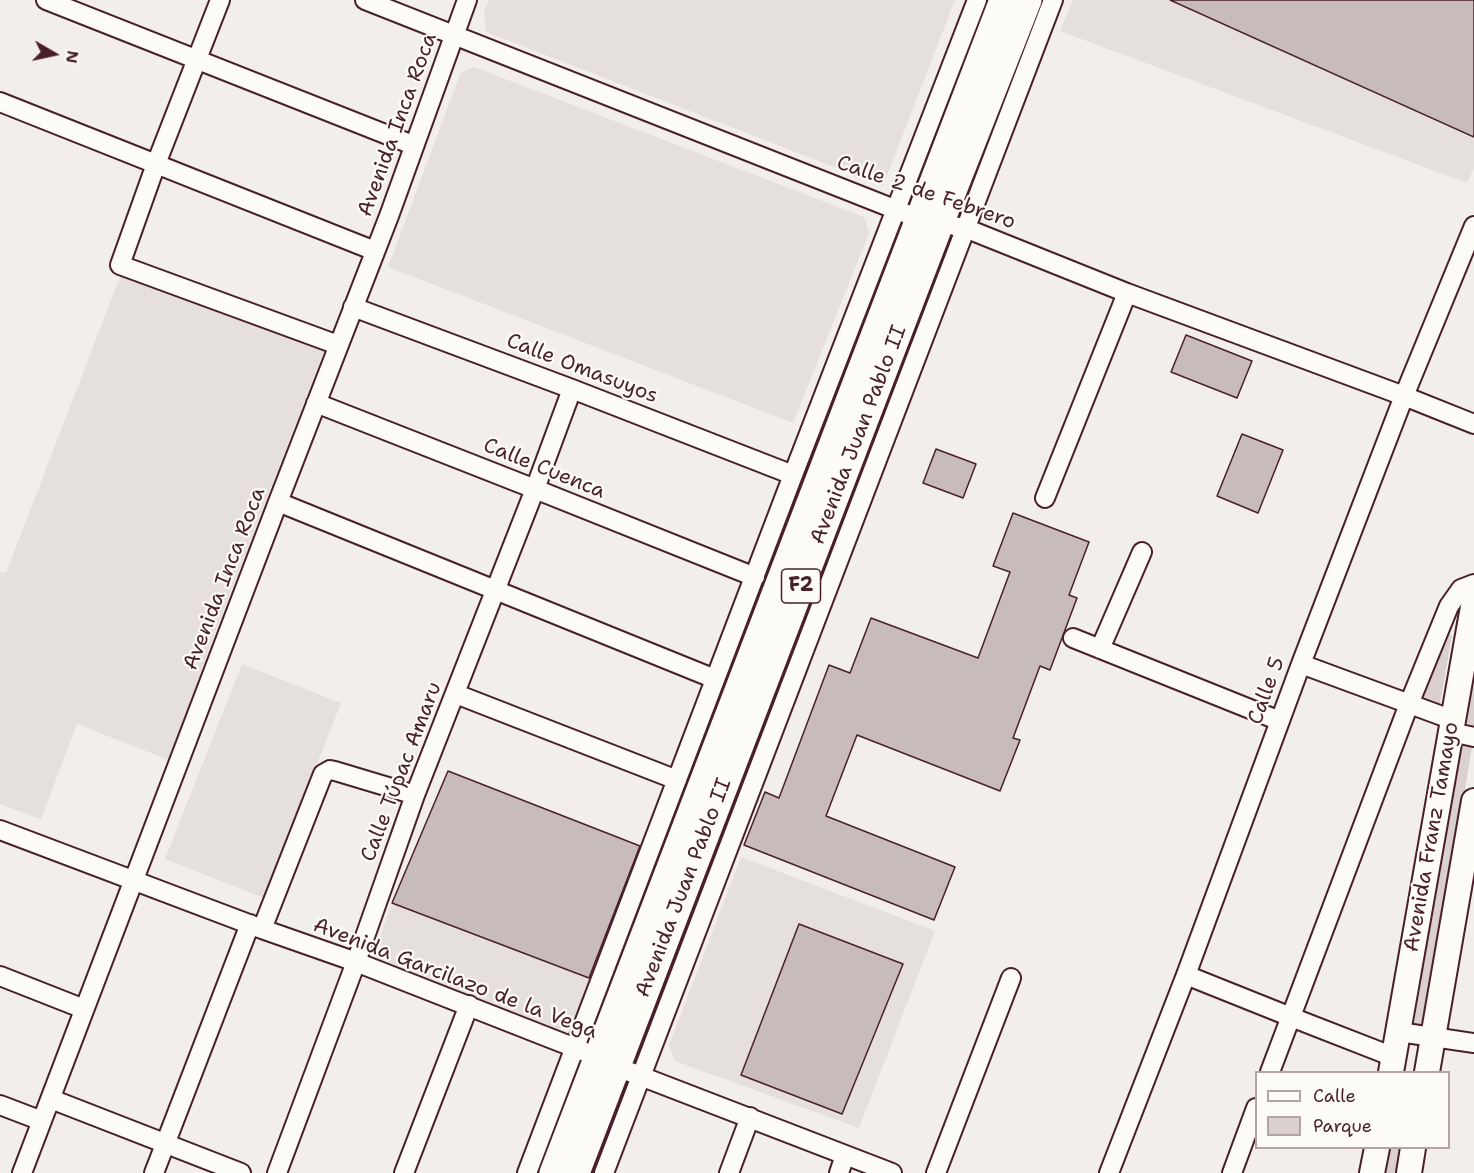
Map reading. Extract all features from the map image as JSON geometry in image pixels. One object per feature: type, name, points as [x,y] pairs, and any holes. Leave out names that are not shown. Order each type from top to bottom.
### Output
[{"type":"highway","name":"Avenida Juan Pablo II","points":[[930,220],[1003,0]]},
{"type":"highway","name":"Avenida Juan Pablo II","points":[[553,1173],[596,1057],[930,220],[1028,0]]},
{"type":"highway","name":"Avenida Juan Pablo II","points":[[576,1173],[596,1057]]},
{"type":"main road","name":"Avenida Franz Tamayo","points":[[1393,1064],[1459,730],[1474,601]]},
{"type":"main road","name":"Avenida Franz Tamayo","points":[[1426,1071],[1474,801]]},
{"type":"main road","points":[[1372,1173],[1377,1149]]},
{"type":"main road","points":[[1409,1173],[1413,1149]]},
{"type":"street","points":[[46,0],[413,145]]},
{"type":"street","points":[[220,0],[156,164],[120,265],[338,345]]},
{"type":"street","name":"Calle 2 de Febrero","points":[[365,0],[930,220],[1474,424]]},
{"type":"street","name":"Avenida Inca Roca","points":[[22,1173],[375,251],[467,0]]},
{"type":"street","name":"Avenida Juan Pablo II","points":[[604,1173],[641,1077],[930,220],[977,0]]},
{"type":"street","name":"Avenida Juan Pablo II","points":[[527,1173],[596,1057],[677,780],[793,475],[930,220],[1053,0]]},
{"type":"street","points":[[0,102],[375,251]]},
{"type":"street","name":"Calle 5","points":[[1108,1173],[1186,975],[1301,664],[1404,396],[1474,226]]},
{"type":"street","points":[[1045,498],[1127,293]]},
{"type":"street","name":"Calle Omasuyos","points":[[353,307],[793,475]]},
{"type":"street","name":"Calle Túpac Amaru","points":[[277,1173],[356,962],[415,795],[456,694],[572,389]]},
{"type":"street","name":"Calle Cuenca","points":[[316,403],[755,577]]},
{"type":"street","points":[[278,502],[715,679]]},
{"type":"street","points":[[1100,649],[1142,552]]},
{"type":"street","points":[[1270,1071],[1409,705],[1449,606],[1461,589],[1466,585],[1474,584]]},
{"type":"street","points":[[1073,638],[1280,721]]},
{"type":"street","points":[[1301,664],[1409,705],[1459,730]]},
{"type":"street","points":[[456,694],[677,780]]},
{"type":"street","points":[[154,1173],[256,927],[323,774],[330,770],[415,795]]},
{"type":"street","name":"Avenida Garcilazo de la Vega","points":[[0,830],[470,1005],[641,1077],[892,1173]]},
{"type":"street","points":[[1186,975],[1386,1054],[1393,1064]]},
{"type":"street","points":[[0,976],[84,1009]]},
{"type":"street","points":[[936,1173],[1011,978]]},
{"type":"street","points":[[404,1173],[470,1005]]},
{"type":"street","points":[[1399,1032],[1474,1043]]},
{"type":"street","points":[[51,1099],[242,1173]]},
{"type":"street","points":[[0,1105],[42,1121]]},
{"type":"street","points":[[1232,1173],[1255,1113]]},
{"type":"street","points":[[729,1173],[750,1117]]},
{"type":"street","points":[[839,1173],[845,1155]]},
{"type":"shaded area","points":[[489,0],[955,0],[883,186],[486,32],[484,11]]},
{"type":"shaded area","points":[[1073,0],[1474,0],[1474,168],[1467,183],[1060,31]]},
{"type":"shaded area","points":[[474,67],[864,217],[869,233],[793,423],[388,267],[461,72]]},
{"type":"shaded area","points":[[123,269],[325,348],[208,651],[169,760],[77,724],[41,819],[0,804],[0,572],[6,573]]},
{"type":"shaded area","points":[[242,664],[341,703],[264,898],[165,859]]},
{"type":"shaded area","points":[[448,771],[642,846],[592,979],[570,1025],[557,1030],[469,1005],[372,959],[392,903]]},
{"type":"shaded area","points":[[741,857],[935,931],[859,1128],[675,1061],[669,1045]]},
{"type":"green space","points":[[1448,634],[1452,635],[1440,704],[1436,706],[1420,700]]},
{"type":"green space","points":[[1474,654],[1474,726],[1461,721]]},
{"type":"green space","points":[[1460,745],[1472,747],[1425,1027],[1414,1024]]},
{"type":"green space","points":[[1391,1149],[1404,1149],[1399,1173],[1386,1173]]},
{"type":"building","points":[[1170,0],[1474,0],[1474,137]]},
{"type":"building","points":[[1186,335],[1252,361],[1237,398],[1171,372]]},
{"type":"building","points":[[1242,434],[1283,450],[1258,513],[1217,496]]},
{"type":"building","points":[[936,449],[976,464],[963,498],[923,483]]},
{"type":"building","points":[[1013,513],[1089,542],[1069,595],[1077,598],[1050,670],[1040,666],[1013,738],[1020,740],[1000,791],[857,735],[826,816],[955,867],[934,920],[744,845],[765,792],[779,798],[829,665],[850,673],[871,618],[978,658],[1010,572],[993,566]]},
{"type":"building","points":[[448,771],[640,846],[589,978],[392,903]]},
{"type":"building","points":[[799,924],[903,964],[842,1114],[741,1075]]}]
